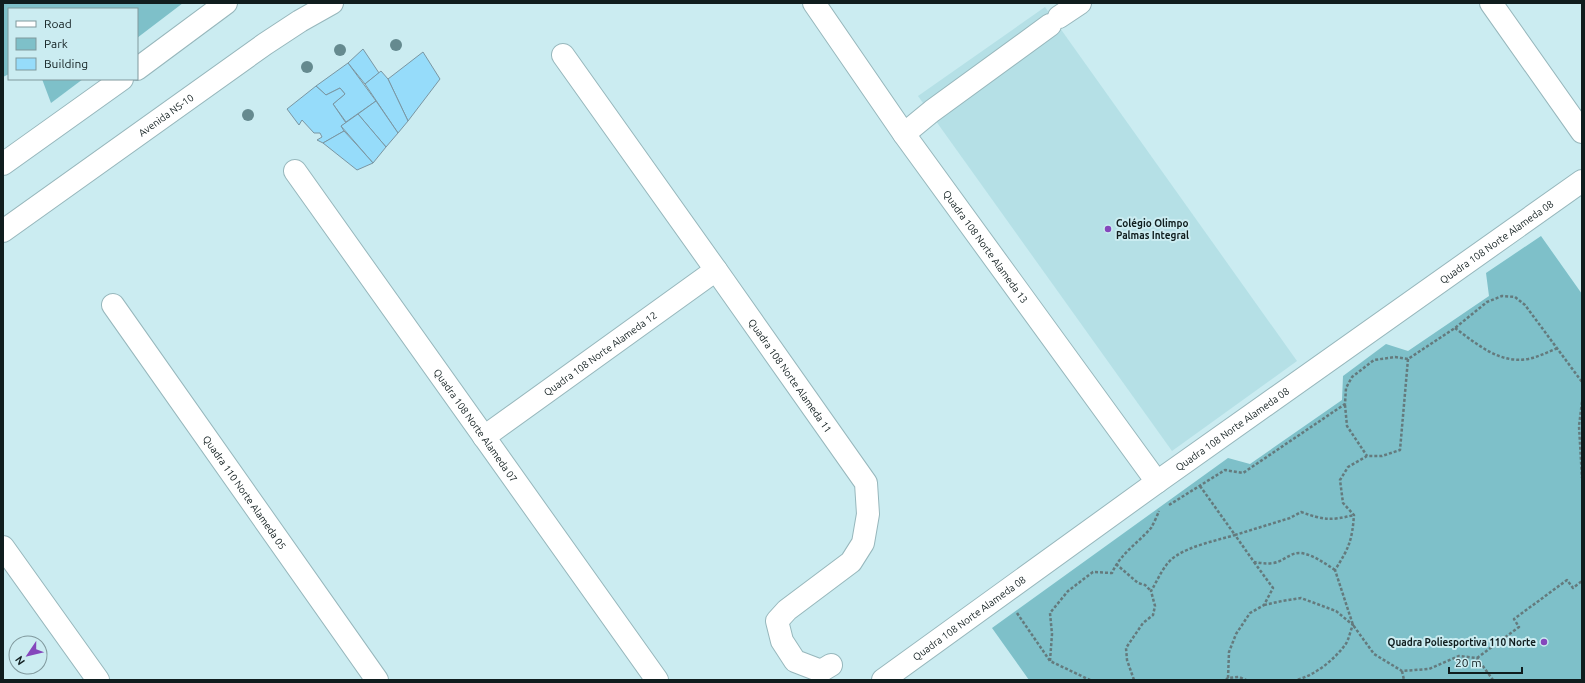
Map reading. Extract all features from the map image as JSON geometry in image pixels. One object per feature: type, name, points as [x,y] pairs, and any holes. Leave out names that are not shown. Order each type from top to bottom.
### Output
[{"type":"street","points":[[138,68],[226,3]]},
{"type":"street","name":"Avenida NS-10","points":[[3,231],[265,44],[300,21],[332,3]]},
{"type":"street","points":[[904,134],[932,111],[1080,3]]},
{"type":"street","points":[[1491,3],[1582,132]]},
{"type":"street","name":"Quadra 108 Norte Alameda 13","points":[[814,5],[904,134],[1157,482]]},
{"type":"street","name":"Quadra 108 Norte Alameda 11","points":[[563,55],[866,483],[868,514],[863,543],[851,562],[787,610],[777,621],[782,641],[795,661],[821,671],[831,665]]},
{"type":"street","points":[[3,164],[121,80]]},
{"type":"street","name":"Quadra 108 Norte Alameda 07","points":[[295,171],[657,680]]},
{"type":"street","name":"Quadra 108 Norte Alameda 08","points":[[883,680],[1157,482],[1582,181]]},
{"type":"street","name":"Quadra 108 Norte Alameda 12","points":[[484,437],[716,270]]},
{"type":"street","name":"Quadra 110 Norte Alameda 05","points":[[113,305],[377,680]]},
{"type":"street","points":[[3,547],[98,680]]},
{"type":"path","points":[[1367,456],[1347,426],[1345,404],[1346,388],[1352,377],[1374,360],[1396,357],[1408,359],[1455,328],[1487,302],[1502,296],[1515,297],[1525,305],[1582,382]]},
{"type":"path","points":[[1455,328],[1490,352],[1504,358],[1518,360],[1529,359],[1558,348]]},
{"type":"path","points":[[1335,570],[1347,551],[1353,535],[1354,515],[1343,503],[1340,480],[1348,467],[1367,456],[1382,456],[1400,450],[1408,359]]},
{"type":"path","points":[[1582,402],[1579,426],[1582,478]]},
{"type":"path","points":[[1050,661],[1052,634],[1050,613],[1068,591],[1093,572],[1112,573],[1116,564],[1151,527],[1159,511],[1225,470],[1243,473],[1345,404]]},
{"type":"path","points":[[1200,486],[1273,588],[1264,605]]},
{"type":"path","points":[[1151,591],[1161,573],[1175,556],[1203,544],[1290,518],[1302,512],[1317,518],[1333,520],[1354,515]]},
{"type":"path","points":[[1254,562],[1264,564],[1274,563],[1288,555],[1301,553],[1316,557],[1335,570],[1353,625],[1345,644],[1328,662],[1305,678],[1296,680]]},
{"type":"path","points":[[1116,564],[1138,583],[1145,585],[1151,591],[1155,606],[1153,615],[1143,624],[1126,648],[1127,660],[1134,680]]},
{"type":"path","points":[[1246,680],[1239,677],[1227,679],[1229,652],[1236,634],[1250,613],[1264,605],[1282,600],[1301,598],[1336,611],[1353,625],[1374,654],[1402,671],[1429,669],[1459,656],[1477,658],[1519,627],[1514,619],[1567,580],[1573,588],[1582,581]]},
{"type":"path","points":[[1016,611],[1050,661],[1090,680]]},
{"type":"path","points":[[1477,658],[1493,680]]},
{"type":"path","points":[[1402,671],[1404,680]]},
{"type":"shaded area","name":"Colégio Olimpo Palmas Integral","points":[[1045,7],[1297,361],[1172,451],[918,96]]},
{"type":"green space","points":[[3,3],[183,3],[138,37],[138,8],[8,8],[8,74],[3,77]]},
{"type":"green space","points":[[42,80],[82,80],[51,103]]},
{"type":"green space","points":[[1541,236],[1582,294],[1582,680],[1029,680],[992,628],[1228,458],[1250,464],[1342,400],[1343,376],[1386,344],[1408,351],[1489,296],[1486,273]]},
{"type":"building","points":[[363,49],[379,73],[365,84],[348,63]]},
{"type":"building","points":[[423,52],[440,79],[408,121],[388,79]]},
{"type":"building","points":[[348,63],[376,101],[346,122],[333,104],[345,94],[340,88],[326,95],[316,86]]},
{"type":"building","points":[[381,71],[388,79],[408,121],[398,133],[365,84]]},
{"type":"building","points":[[316,86],[326,95],[340,88],[345,94],[333,104],[346,123],[341,126],[344,131],[323,143],[317,140],[322,137],[320,133],[314,133],[302,120],[299,125],[287,109]]},
{"type":"building","points":[[376,101],[398,133],[386,147],[358,114]]},
{"type":"building","points":[[358,114],[386,147],[373,163],[341,126]]},
{"type":"building","points":[[344,131],[373,163],[357,170],[323,143]]},
{"type":"place","name":"Colégio Olimpo Palmas Integral","points":[[1108,229]]},
{"type":"place","name":"Quadra Poliesportiva 110 Norte","points":[[1544,642]]}]
